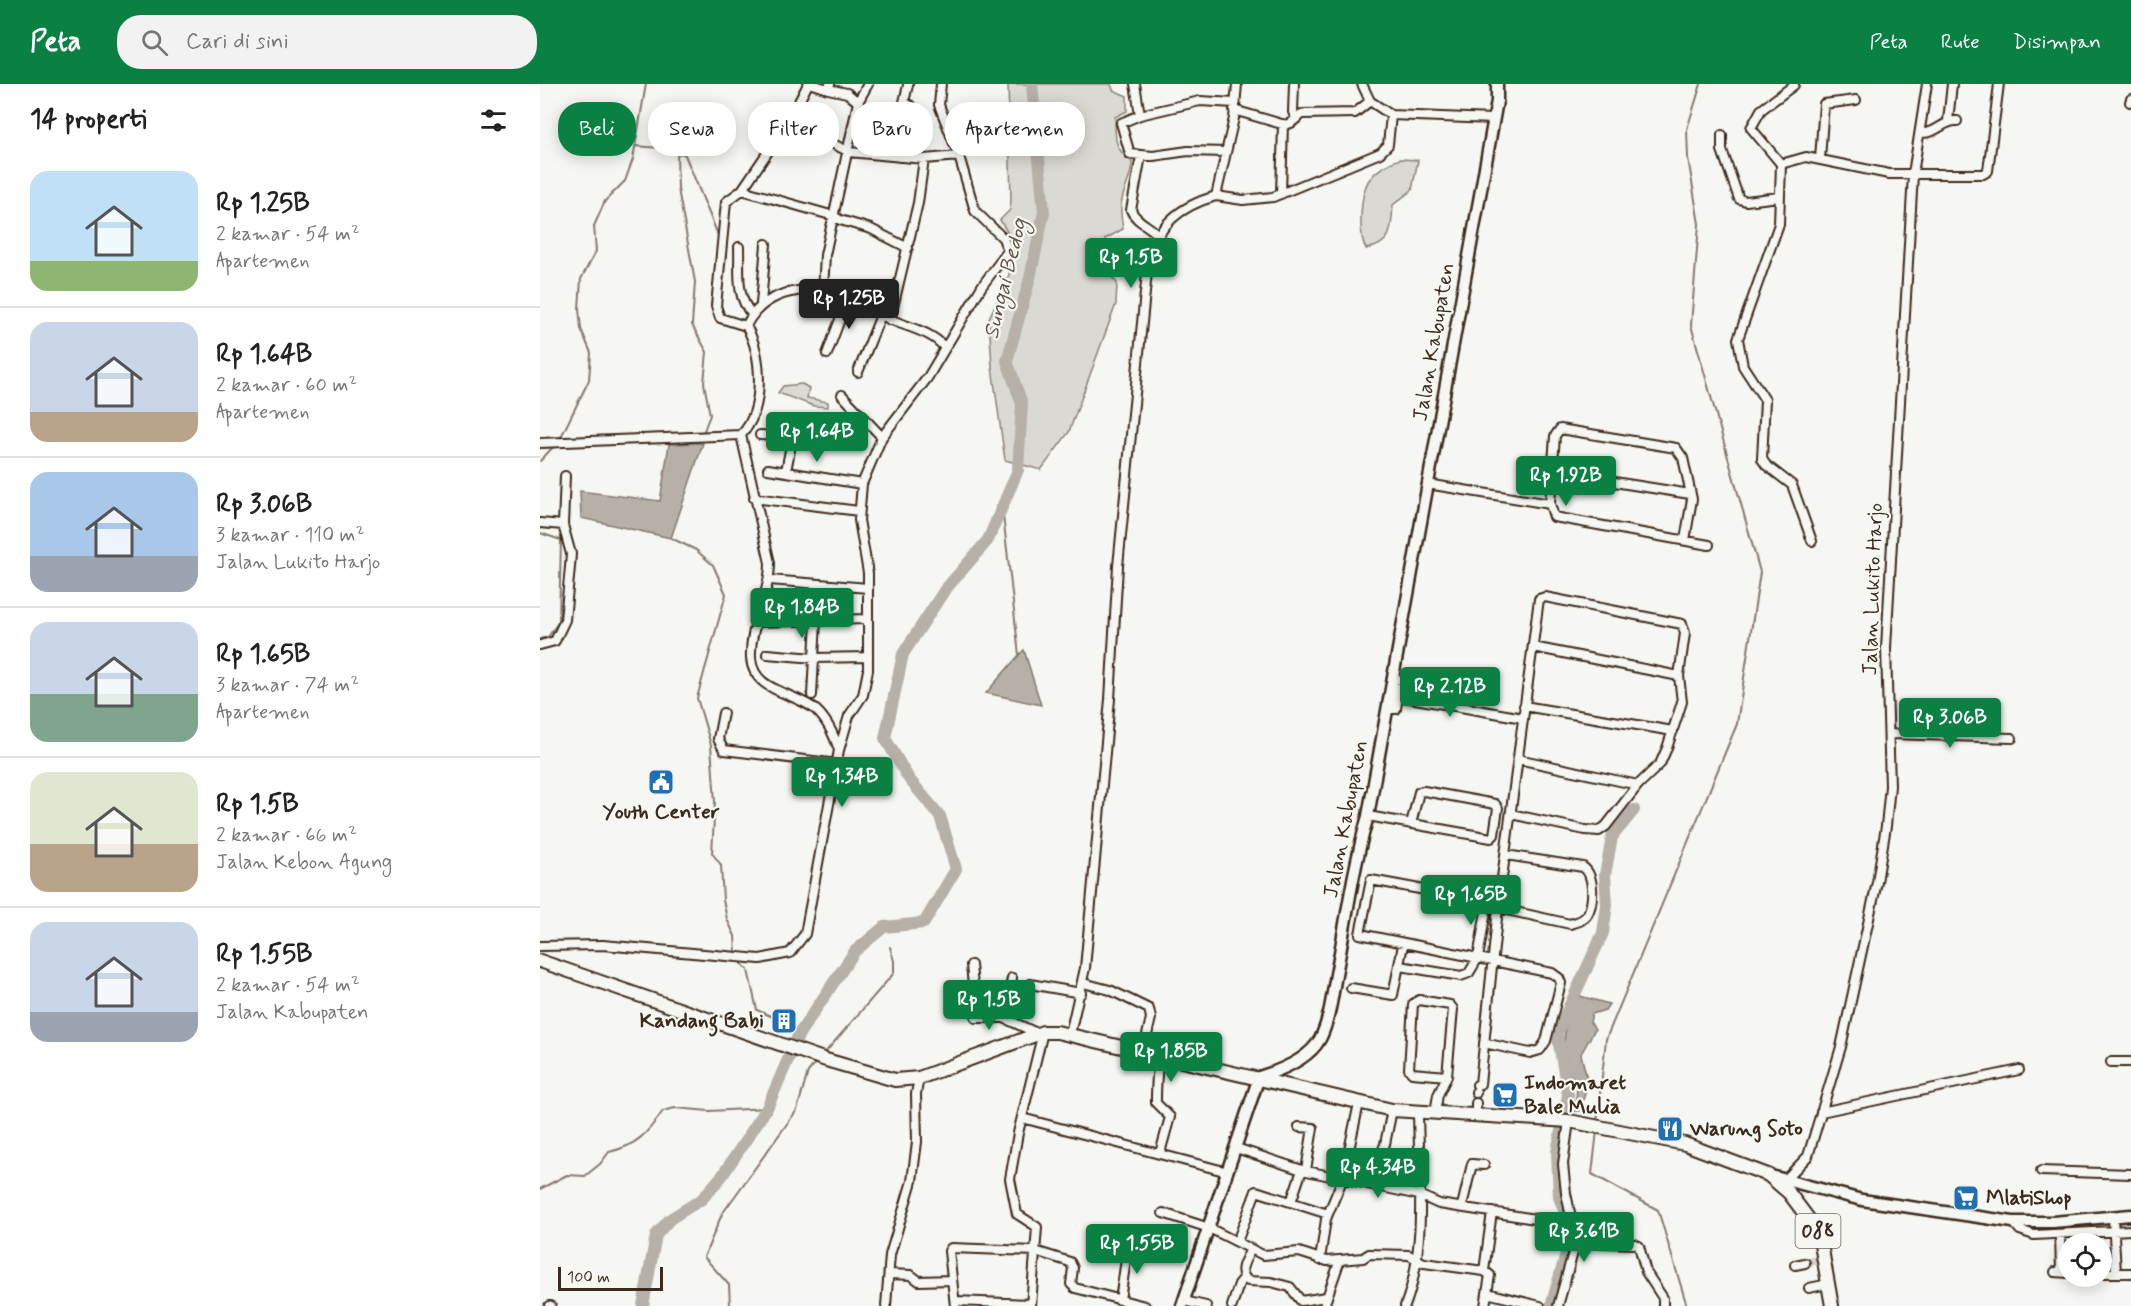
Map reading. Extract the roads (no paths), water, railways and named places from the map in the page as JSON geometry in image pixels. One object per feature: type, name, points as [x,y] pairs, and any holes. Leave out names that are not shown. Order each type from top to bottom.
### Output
[{"type":"main road","name":"Jalan Kabupaten","points":[[1259,1077],[1297,1061],[1320,1039],[1334,986],[1356,858],[1368,816],[1493,119],[1497,84]]},
{"type":"main road","name":"088","points":[[540,961],[826,1060],[895,1080],[920,1077],[1041,1033],[1070,1034],[1392,1110],[1435,1113],[1476,1109],[1605,1126],[1685,1144],[1768,1175],[1783,1183],[1816,1227],[1832,1306]]},
{"type":"main road","points":[[1183,1303],[1259,1077]]},
{"type":"main road","points":[[1783,1183],[1870,1202],[2013,1222],[2131,1215]]},
{"type":"street","points":[[800,102],[810,84],[847,93],[858,102],[868,84]]},
{"type":"street","points":[[941,84],[939,105],[945,120]]},
{"type":"street","points":[[1135,84],[1140,115]]},
{"type":"street","points":[[1216,196],[1237,84]]},
{"type":"street","points":[[1294,84],[1293,112],[1296,118]]},
{"type":"street","points":[[1362,84],[1370,101],[1391,115],[1493,119]]},
{"type":"street","name":"Jalan Lukito Harjo","points":[[1783,1183],[1808,1156],[1841,1047],[1877,882],[1890,786],[1886,648],[1913,174],[1928,84]]},
{"type":"street","points":[[1948,121],[1952,84]]},
{"type":"street","points":[[1781,165],[1800,158],[1820,159],[1889,174],[1983,174],[1988,171],[1999,84]]},
{"type":"street","points":[[899,157],[903,131],[911,106],[904,102],[908,85]]},
{"type":"street","points":[[1794,85],[1761,111],[1751,128],[1781,165],[1779,224],[1738,345],[1743,366],[1765,400],[1762,459],[1766,465],[1792,485],[1812,541]]},
{"type":"street","points":[[1820,159],[1824,104],[1856,100]]},
{"type":"street","points":[[1226,152],[1204,150],[1141,156],[1130,154],[1121,123],[1140,115],[1200,101],[1234,106],[1283,124],[1291,123],[1302,114],[1355,113],[1370,101]]},
{"type":"street","points":[[1070,1034],[1083,983],[1144,286],[1151,251],[1167,222],[1181,210],[1216,196],[1254,200],[1281,194],[1380,153],[1388,145],[1391,115]]},
{"type":"street","points":[[1920,133],[1933,133],[1948,121],[1957,121]]},
{"type":"street","points":[[1281,194],[1283,124]]},
{"type":"street","points":[[1722,135],[1722,150],[1739,199],[1746,201],[1779,196]]},
{"type":"street","points":[[823,290],[825,255],[851,141]]},
{"type":"street","points":[[540,946],[603,945],[760,959],[790,953],[804,934],[839,750],[849,716],[863,695],[868,670],[868,573],[859,512],[862,483],[882,436],[915,395],[1008,250],[1004,238],[975,211],[959,156],[924,159],[849,152],[839,147]]},
{"type":"street","points":[[746,326],[720,318],[716,306],[726,202],[742,190],[765,156]]},
{"type":"street","points":[[1141,156],[1131,210],[1134,216],[1158,235]]},
{"type":"street","points":[[890,320],[918,203],[924,159]]},
{"type":"street","points":[[742,190],[834,216],[908,248]]},
{"type":"street","points":[[761,304],[766,244]]},
{"type":"street","points":[[740,247],[741,292],[746,308],[752,314]]},
{"type":"street","points":[[540,443],[741,435],[749,427],[757,399],[755,351],[746,326],[752,314],[761,304],[778,295],[823,290],[848,298],[890,320],[932,336],[944,348]]},
{"type":"street","points":[[827,354],[848,298]]},
{"type":"street","points":[[858,372],[881,315]]},
{"type":"street","points":[[842,395],[882,436]]},
{"type":"street","points":[[786,471],[795,424]]},
{"type":"street","points":[[1685,540],[1691,506],[1690,494],[1683,458],[1676,448],[1560,429],[1555,436],[1551,472],[1550,504],[1554,517],[1685,540],[1709,544]]},
{"type":"street","points":[[741,435],[754,498],[769,551],[770,580],[751,657],[754,672],[767,685],[817,711],[833,732],[839,750]]},
{"type":"street","points":[[760,435],[792,437]]},
{"type":"street","points":[[768,469],[862,483]]},
{"type":"street","points":[[1551,472],[1690,494]]},
{"type":"street","points":[[540,645],[555,641],[565,620],[570,554],[564,525],[565,476]]},
{"type":"street","points":[[1426,484],[1550,504]]},
{"type":"street","points":[[754,498],[859,512]]},
{"type":"street","points":[[540,523],[564,525]]},
{"type":"street","points":[[770,580],[868,588]]},
{"type":"street","points":[[812,695],[818,584]]},
{"type":"street","points":[[1476,1090],[1480,1084],[1498,908],[1536,610],[1542,598],[1677,621],[1682,624],[1685,633],[1679,676],[1682,702],[1673,731],[1660,764],[1638,785],[1606,826],[1599,831],[1511,814]]},
{"type":"street","points":[[758,622],[867,619]]},
{"type":"street","points":[[1533,647],[1679,676]]},
{"type":"street","points":[[767,654],[814,658],[867,657]]},
{"type":"street","points":[[1387,709],[1395,710],[1401,680],[1392,678]]},
{"type":"street","points":[[1398,696],[1523,718]]},
{"type":"street","points":[[1524,706],[1673,731]]},
{"type":"street","points":[[723,713],[718,739],[724,750],[837,764]]},
{"type":"street","points":[[1890,734],[2012,738]]},
{"type":"street","points":[[1518,759],[1638,785]]},
{"type":"street","points":[[1368,816],[1411,824],[1491,838],[1494,835],[1498,808],[1495,804],[1424,791],[1419,792],[1415,798],[1411,824]]},
{"type":"street","points":[[1498,908],[1570,924],[1581,921],[1587,915],[1593,879],[1590,871],[1583,867],[1506,855]]},
{"type":"street","points":[[1400,966],[1461,976],[1469,973],[1478,958],[1486,911],[1484,904],[1479,900],[1371,880],[1360,934],[1403,945],[1478,958],[1552,973],[1559,978],[1561,983],[1546,1041],[1540,1050],[1530,1053],[1484,1043]]},
{"type":"street","points":[[1351,988],[1393,995],[1403,945]]},
{"type":"street","points":[[971,965],[976,1018],[1004,1018],[1041,1033],[1011,1179],[1017,1214],[1037,1227],[1035,1251],[1031,1305],[955,1303],[951,1280],[949,1251],[951,1248],[1035,1251],[1070,1262],[1073,1268],[1071,1284],[1075,1288],[1116,1301],[1145,1306]]},
{"type":"street","points":[[1004,1018],[1012,978]]},
{"type":"street","points":[[1083,983],[1110,990],[1149,1009],[1151,1018],[1143,1052]]},
{"type":"street","points":[[1030,984],[1081,993]]},
{"type":"street","points":[[1435,1113],[1438,1095],[1447,1076],[1453,1009],[1449,1005],[1419,1000],[1413,1004],[1409,1069],[1412,1073],[1447,1076]]},
{"type":"street","points":[[1160,1056],[1156,1071],[1159,1079],[1156,1103],[1170,1117],[1160,1153]]},
{"type":"street","points":[[2111,1062],[2131,1062]]},
{"type":"street","points":[[1821,1112],[2019,1070]]},
{"type":"street","points":[[886,1306],[890,1255],[912,1182],[917,1142],[916,1094],[920,1077]]},
{"type":"street","points":[[1320,1260],[1328,1214],[1343,1178],[1359,1103]]},
{"type":"street","points":[[1379,1160],[1392,1110]]},
{"type":"street","points":[[1405,1306],[1416,1257],[1419,1195],[1418,1113]]},
{"type":"street","points":[[1022,1118],[1228,1172]]},
{"type":"street","points":[[1558,1306],[1576,1242],[1571,1221],[1563,1156],[1569,1121]]},
{"type":"street","points":[[1291,1202],[1304,1170],[1313,1128],[1299,1127]]},
{"type":"street","points":[[1236,1148],[1304,1170],[1419,1195],[1440,1204],[1548,1221],[1571,1221]]},
{"type":"street","points":[[1462,1206],[1472,1164],[1484,1165]]},
{"type":"street","points":[[2041,1171],[2131,1174]]},
{"type":"street","points":[[1237,1242],[1256,1191],[1328,1214]]},
{"type":"street","points":[[1484,1271],[1492,1212]]},
{"type":"street","points":[[1163,1214],[1209,1228],[1263,1255],[1299,1252],[1320,1260],[1340,1260],[1375,1253],[1416,1257],[1424,1263],[1484,1271],[1490,1275],[1485,1306]]},
{"type":"street","points":[[2113,1217],[2116,1273]]},
{"type":"street","points":[[2013,1222],[2025,1233],[2058,1234]]},
{"type":"street","points":[[2112,1233],[2131,1230]]},
{"type":"street","points":[[1576,1242],[1639,1246],[1646,1272],[1663,1298],[1663,1306]]},
{"type":"street","points":[[1116,1301],[1128,1246]]},
{"type":"street","points":[[1244,1278],[1242,1267],[1251,1249]]},
{"type":"street","points":[[1324,1306],[1340,1260]]},
{"type":"street","points":[[1795,1265],[1808,1262]]},
{"type":"street","points":[[2112,1273],[2131,1273]]},
{"type":"street","points":[[889,1274],[911,1275],[919,1281],[951,1280]]},
{"type":"street","points":[[1244,1278],[1290,1287],[1299,1300],[1326,1297]]},
{"type":"street","points":[[1232,1306],[1239,1284],[1244,1278]]},
{"type":"street","points":[[1809,1288],[1828,1284]]},
{"type":"street","points":[[1487,1293],[1540,1306]]},
{"type":"street","points":[[1183,1303],[1206,1306]]},
{"type":"waterway","points":[[560,439],[589,380],[591,353],[581,329],[579,309],[581,279],[596,251],[594,226],[605,201],[625,181],[633,159],[646,84]]},
{"type":"waterway","name":"Sungai Bedog","points":[[643,1306],[656,1235],[670,1219],[702,1199],[722,1176],[767,1108],[799,1034],[855,951],[884,927],[924,923],[956,869],[940,816],[909,779],[885,738],[903,654],[944,591],[988,540],[1018,470],[1022,404],[1007,361],[1030,278],[1044,212],[1032,84]]},
{"type":"waterway","points":[[1597,1123],[1606,1039],[1737,724],[1760,572],[1691,325],[1699,224],[1688,158],[1687,129],[1701,84]]},
{"type":"waterway","points":[[636,146],[673,149],[685,155],[718,235]]},
{"type":"waterway","points":[[677,156],[678,189],[695,282],[692,325],[707,352],[704,383],[710,415],[703,433]]},
{"type":"waterway","points":[[540,461],[554,446]]},
{"type":"waterway","points":[[1002,506],[1019,655]]},
{"type":"waterway","points":[[540,533],[561,540],[559,621],[548,637],[540,639]]},
{"type":"waterway","points":[[671,538],[696,550],[713,565],[726,594],[697,698],[711,745],[715,802],[712,853],[721,865],[723,900],[727,919],[735,936],[736,953]]},
{"type":"waterway","points":[[1551,1306],[1571,1237],[1571,1228],[1559,1197],[1557,1152],[1568,1095],[1557,1033],[1603,933],[1607,905],[1605,875],[1612,837],[1634,810]]},
{"type":"waterway","points":[[823,1055],[894,973],[894,961],[890,947]]},
{"type":"waterway","points":[[738,960],[748,970],[757,1010],[784,1022],[799,1034]]},
{"type":"waterway","points":[[730,1306],[729,1285],[704,1257],[722,1214],[797,1110],[808,1072],[817,1061]]},
{"type":"waterway","points":[[540,1189],[567,1175],[585,1176],[600,1164],[609,1152],[627,1146],[640,1138],[663,1111],[675,1108],[709,1111],[767,1108]]},
{"type":"waterway","points":[[1597,1131],[1592,1174],[1658,1210],[1687,1306]]},
{"type":"tunnel","points":[[1810,1262],[1821,1259]]},
{"type":"place","name":"Youth Center","points":[[661,782]]},
{"type":"place","name":"Kandang Babi","points":[[784,1021]]},
{"type":"place","name":"Indomaret Bale Mulia","points":[[1505,1095]]},
{"type":"place","name":"Warung Soto","points":[[1670,1129]]},
{"type":"place","name":"MlatiShop","points":[[1966,1198]]}]
